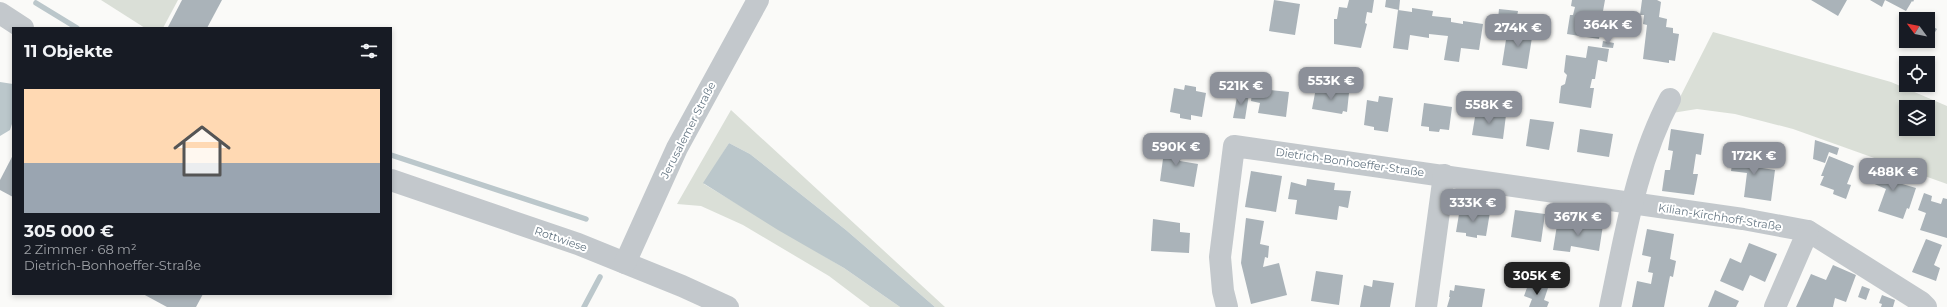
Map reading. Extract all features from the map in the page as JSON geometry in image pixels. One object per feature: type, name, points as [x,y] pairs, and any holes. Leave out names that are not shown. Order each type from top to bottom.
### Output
[{"type":"street","name":"Jerusalemer Straße","points":[[625,263],[639,229],[677,148],[758,0]]},
{"type":"street","points":[[0,13],[22,27]]},
{"type":"street","points":[[1610,307],[1632,204],[1655,127],[1670,99]]},
{"type":"street","name":"Dietrich-Bonhoeffer-Straße","points":[[1227,307],[1223,291],[1220,256],[1234,146],[1444,175],[1632,204]]},
{"type":"street","points":[[1426,307],[1444,175]]},
{"type":"street","name":"Rottwiese","points":[[392,180],[625,263],[728,307]]},
{"type":"street","name":"Kilian-Kirchhoff-Straße","points":[[1632,204],[1743,219],[1808,231],[1922,302],[1926,307]]},
{"type":"street","points":[[1776,307],[1808,231]]},
{"type":"shaded area","points":[[101,0],[178,0],[164,27],[143,27]]},
{"type":"shaded area","points":[[1713,32],[1891,82],[1899,85],[1899,92],[1914,92],[1933,100],[1899,100],[1899,136],[1935,136],[1935,101],[1947,106],[1947,184],[1793,129],[1735,114],[1697,109],[1672,113]]},
{"type":"shaded area","points":[[0,82],[12,84],[12,124],[10,130],[0,136]]},
{"type":"shaded area","points":[[731,110],[945,307],[935,307],[846,230],[750,154],[729,143],[704,184],[844,268],[900,307],[870,307],[829,276],[743,225],[701,206],[677,204]]},
{"type":"shaded area","points":[[729,143],[750,154],[846,230],[935,307],[900,307],[844,268],[778,230],[703,183]]},
{"type":"building","points":[[182,0],[222,0],[208,27],[168,27]]},
{"type":"building","points":[[1274,0],[1300,4],[1295,35],[1269,31]]},
{"type":"building","points":[[1349,0],[1374,0],[1372,13],[1367,12],[1365,23],[1367,24],[1361,48],[1334,44],[1334,19],[1337,19],[1339,7],[1347,8]]},
{"type":"building","points":[[1386,0],[1400,0],[1399,10],[1385,7]]},
{"type":"building","points":[[1572,0],[1605,0],[1603,11],[1600,11],[1599,19],[1602,20],[1599,39],[1567,34],[1570,15],[1573,15],[1575,7],[1571,6]]},
{"type":"building","points":[[1642,0],[1657,0],[1661,2],[1659,17],[1667,19],[1666,27],[1673,28],[1673,33],[1679,34],[1675,61],[1669,60],[1669,63],[1643,59],[1647,25],[1643,24],[1644,15],[1640,15]]},
{"type":"building","points":[[1811,0],[1847,0],[1838,16]]},
{"type":"building","points":[[1870,0],[1885,0],[1882,7]]},
{"type":"building","points":[[1885,0],[1914,0],[1906,11]]},
{"type":"building","points":[[1412,8],[1433,11],[1432,16],[1451,18],[1451,22],[1463,24],[1463,21],[1483,24],[1479,50],[1461,48],[1459,62],[1444,60],[1448,36],[1429,34],[1429,38],[1410,35],[1408,50],[1393,48],[1398,10],[1412,12]]},
{"type":"building","points":[[1499,9],[1518,11],[1516,22],[1498,19]]},
{"type":"building","points":[[1508,27],[1533,31],[1527,69],[1502,65]]},
{"type":"building","points":[[1603,41],[1614,43],[1613,48],[1602,47]]},
{"type":"building","points":[[1588,46],[1609,49],[1607,62],[1598,60],[1595,79],[1592,79],[1590,88],[1594,88],[1591,108],[1559,103],[1561,86],[1565,84],[1567,75],[1564,72],[1566,55],[1586,58]]},
{"type":"building","points":[[1254,76],[1263,78],[1261,89],[1289,92],[1286,117],[1258,113],[1260,103],[1251,101]]},
{"type":"building","points":[[1185,85],[1196,87],[1196,91],[1206,93],[1202,117],[1191,115],[1191,120],[1180,118],[1180,114],[1170,112],[1174,88],[1184,90]]},
{"type":"building","points":[[1316,88],[1349,93],[1347,112],[1343,111],[1342,114],[1312,109]]},
{"type":"building","points":[[1238,92],[1249,94],[1245,119],[1233,118]]},
{"type":"building","points":[[1379,96],[1393,98],[1388,132],[1374,130],[1374,127],[1364,125],[1367,100],[1378,102]]},
{"type":"building","points":[[1424,103],[1452,107],[1449,130],[1440,129],[1439,132],[1429,131],[1429,127],[1421,126]]},
{"type":"building","points":[[1476,111],[1506,115],[1503,139],[1472,135]]},
{"type":"building","points":[[1530,119],[1554,122],[1549,150],[1526,146]]},
{"type":"building","points":[[1580,129],[1613,134],[1609,157],[1577,152]]},
{"type":"building","points":[[1671,129],[1704,134],[1701,155],[1696,154],[1693,174],[1698,174],[1694,195],[1662,191],[1665,170],[1670,170],[1673,151],[1668,150]]},
{"type":"building","points":[[1815,140],[1839,148],[1837,155],[1829,152],[1825,163],[1813,159]]},
{"type":"building","points":[[1156,145],[1181,149],[1180,161],[1198,164],[1194,187],[1160,181],[1163,159],[1154,158]]},
{"type":"building","points":[[1735,146],[1747,147],[1746,156],[1749,161],[1749,166],[1775,170],[1771,201],[1744,197],[1747,173],[1731,171]]},
{"type":"building","points":[[1829,156],[1854,166],[1847,184],[1851,185],[1846,199],[1833,194],[1834,190],[1820,185],[1824,176],[1821,176]]},
{"type":"building","points":[[12,157],[12,196],[0,190],[0,180]]},
{"type":"building","points":[[1878,162],[1897,169],[1892,181],[1916,188],[1909,209],[1907,208],[1903,219],[1878,211],[1886,189],[1870,182]]},
{"type":"building","points":[[1251,171],[1282,176],[1276,212],[1245,207]]},
{"type":"building","points":[[1307,179],[1335,183],[1334,190],[1351,191],[1348,208],[1339,206],[1337,220],[1295,214],[1297,200],[1288,199],[1291,182],[1306,186]]},
{"type":"building","points":[[1924,193],[1932,196],[1931,201],[1941,204],[1943,198],[1947,199],[1947,238],[1920,230],[1926,213],[1918,210]]},
{"type":"building","points":[[1460,208],[1490,212],[1486,236],[1477,235],[1477,238],[1466,236],[1466,233],[1456,232]]},
{"type":"building","points":[[1515,210],[1545,214],[1541,242],[1511,237]]},
{"type":"building","points":[[1246,218],[1264,221],[1260,244],[1269,246],[1268,258],[1265,257],[1263,267],[1279,263],[1287,295],[1251,304],[1241,263]]},
{"type":"building","points":[[1153,219],[1180,223],[1180,232],[1190,233],[1189,253],[1151,251]]},
{"type":"building","points":[[1574,220],[1603,225],[1599,251],[1571,246],[1570,252],[1553,250],[1557,225],[1573,227]]},
{"type":"building","points":[[1647,229],[1674,234],[1670,259],[1676,261],[1673,277],[1670,276],[1664,307],[1632,307],[1637,281],[1651,284],[1653,273],[1648,272],[1651,257],[1642,255]]},
{"type":"building","points":[[1926,239],[1942,245],[1934,265],[1940,268],[1936,281],[1912,272]]},
{"type":"building","points":[[1749,243],[1777,254],[1765,282],[1750,275],[1743,291],[1720,281],[1730,258],[1741,263]]},
{"type":"building","points":[[1833,265],[1856,275],[1846,302],[1835,298],[1833,307],[1796,307],[1811,274],[1826,280]]},
{"type":"building","points":[[1316,271],[1343,275],[1339,305],[1311,301]]},
{"type":"building","points":[[1373,280],[1394,283],[1390,307],[1360,307],[1364,285],[1372,287]]},
{"type":"building","points":[[1455,285],[1485,289],[1482,307],[1447,307],[1450,297],[1450,290],[1454,291]]},
{"type":"building","points":[[1528,285],[1548,288],[1544,300],[1549,302],[1547,307],[1529,307],[1532,299],[1524,296]]},
{"type":"building","points":[[1862,286],[1870,289],[1866,300],[1858,297]]},
{"type":"building","points":[[1715,290],[1739,301],[1736,307],[1708,307]]},
{"type":"building","points":[[145,295],[202,295],[196,307],[167,307]]},
{"type":"building","points":[[1882,295],[1895,300],[1893,307],[1881,307],[1882,304],[1879,303]]},
{"type":"waterway","points":[[36,3],[75,27]]},
{"type":"waterway","points":[[392,155],[586,219]]},
{"type":"waterway","points":[[584,307],[600,277]]}]
